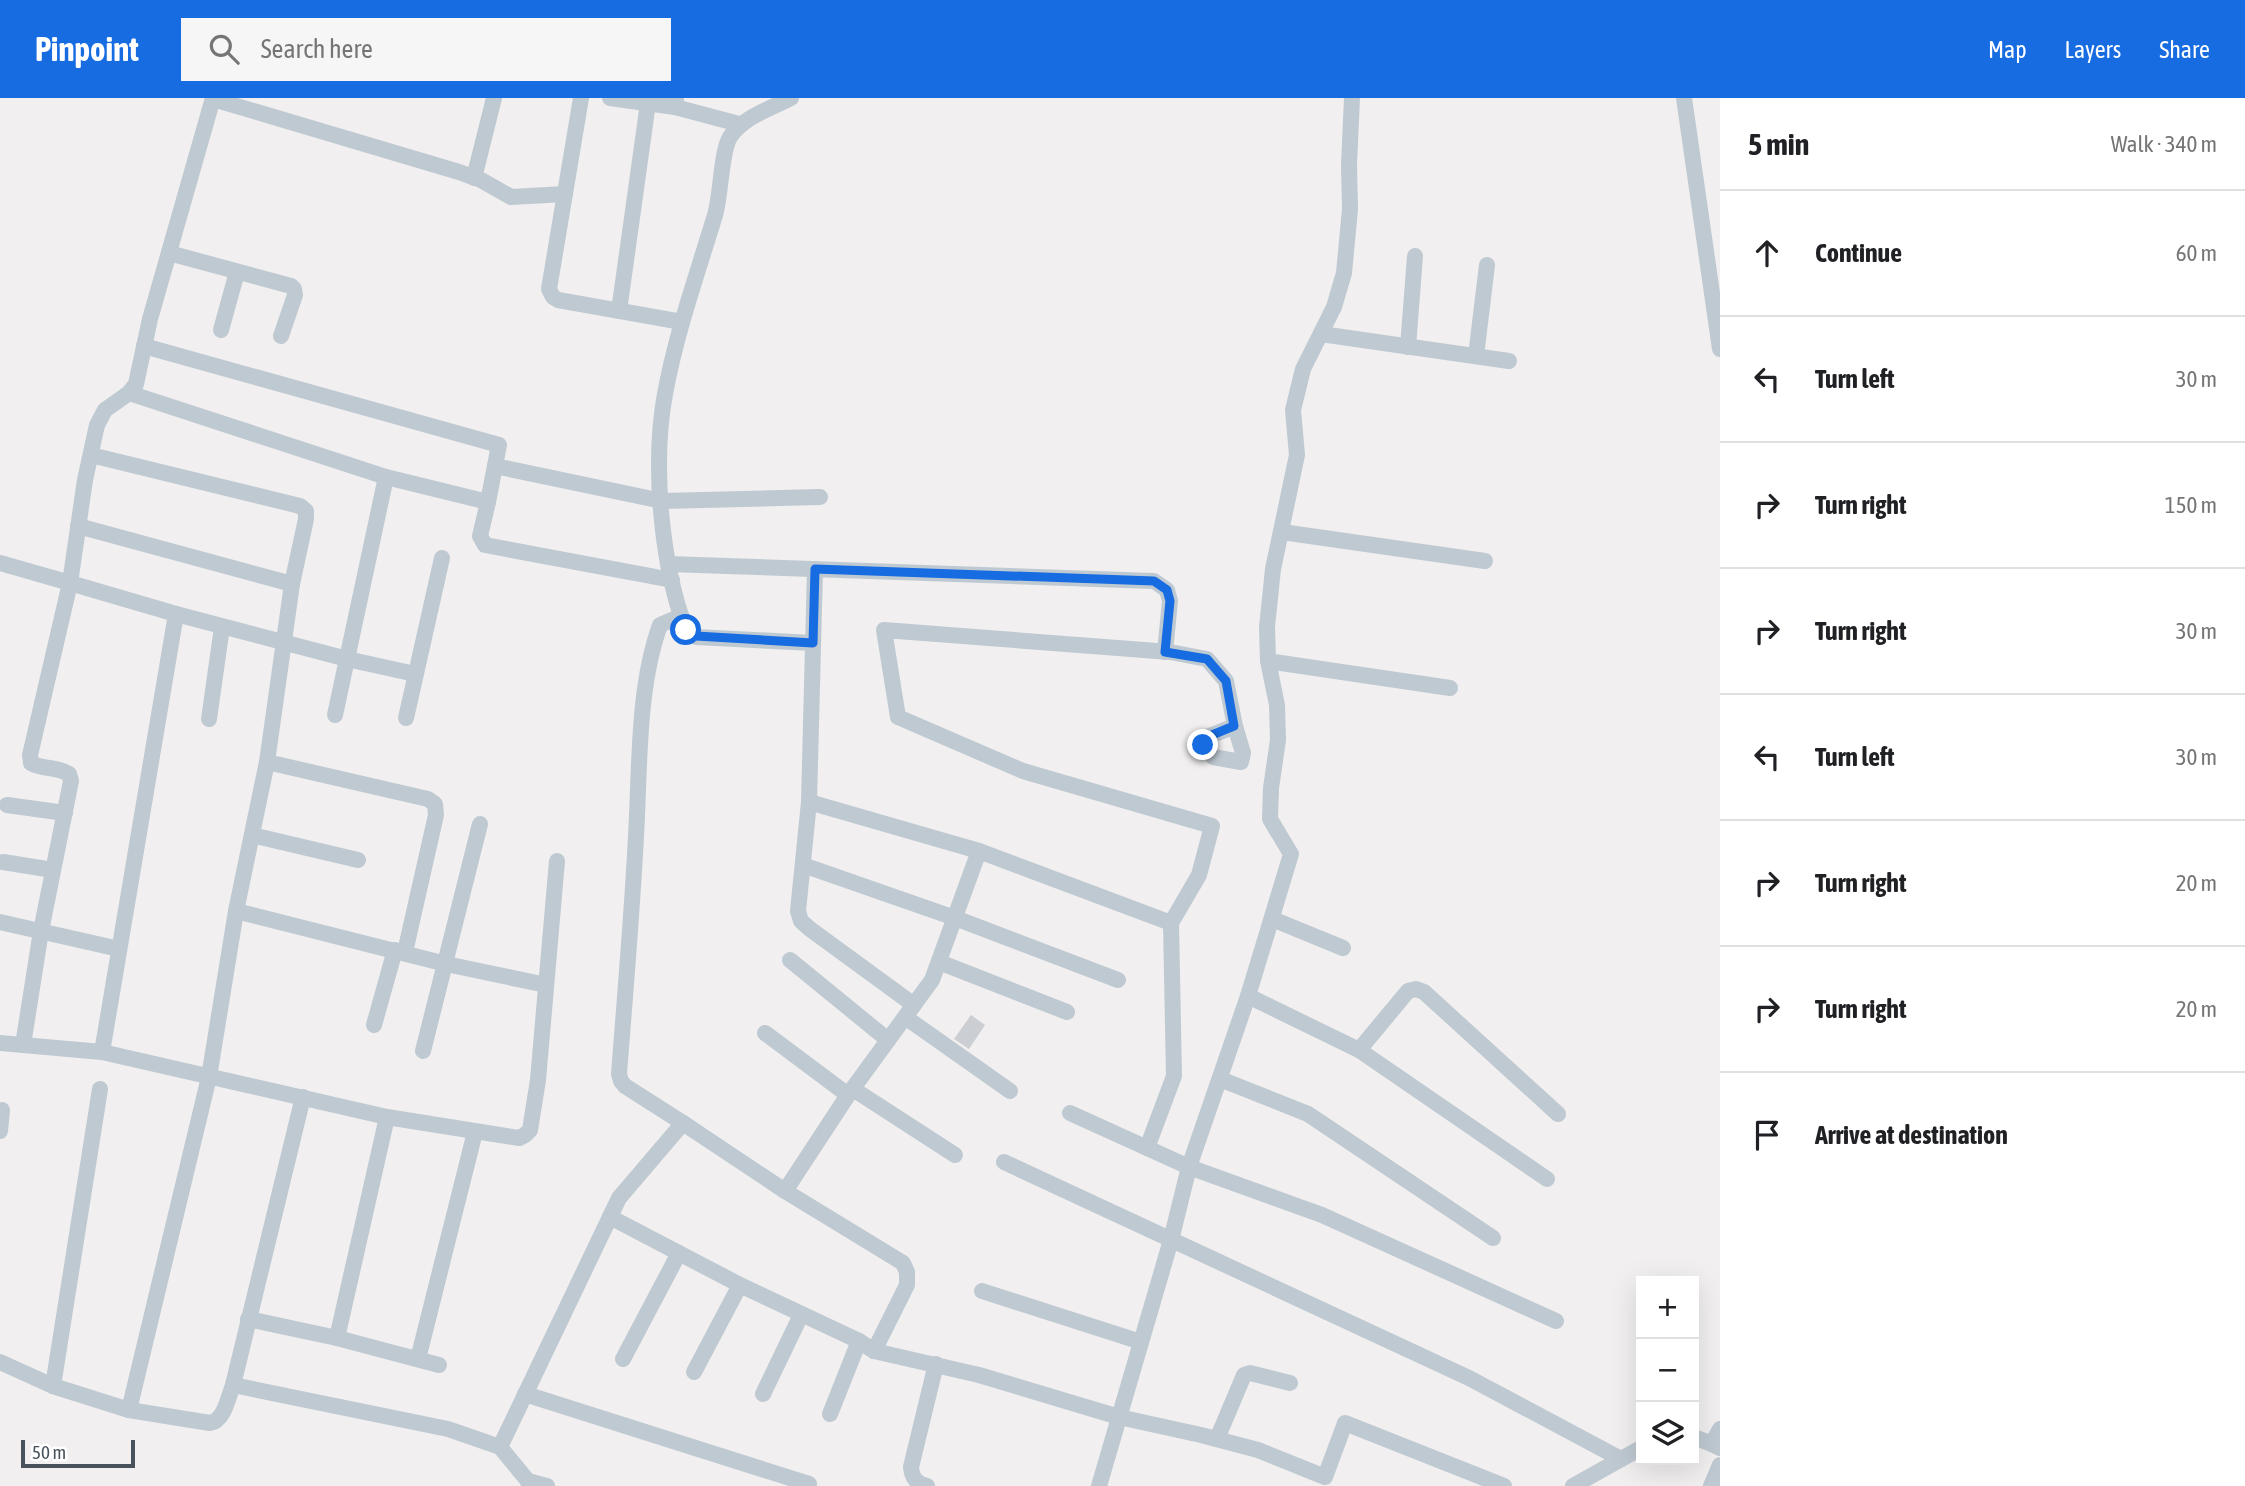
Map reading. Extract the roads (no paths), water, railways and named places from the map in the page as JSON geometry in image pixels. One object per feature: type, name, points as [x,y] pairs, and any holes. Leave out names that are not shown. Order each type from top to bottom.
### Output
[{"type":"street","points":[[23,1045],[41,931],[71,781],[69,774],[62,769],[38,767],[31,763],[30,755],[70,583],[97,425],[105,410],[129,393],[136,384],[169,253],[213,98],[474,178],[511,197],[565,194]]},
{"type":"street","points":[[474,178],[494,98]]},
{"type":"street","points":[[581,98],[549,289],[558,300],[682,322]]},
{"type":"street","points":[[610,98],[648,103],[676,103],[739,124]]},
{"type":"street","points":[[791,98],[739,124],[728,140],[715,214],[682,322],[664,396],[659,455],[670,572],[686,630],[696,636],[813,643]]},
{"type":"street","points":[[1099,1486],[1171,1240],[1189,1167],[1248,996],[1291,854],[1270,819],[1271,788],[1278,740],[1277,705],[1268,661],[1268,626],[1273,569],[1297,455],[1293,410],[1303,369],[1334,307],[1344,273],[1350,209],[1352,98]]},
{"type":"street","points":[[1684,98],[1717,300],[1720,349]]},
{"type":"street","points":[[619,310],[648,103]]},
{"type":"street","points":[[169,253],[291,286],[295,295],[281,336]]},
{"type":"street","points":[[1408,347],[1415,256]]},
{"type":"street","points":[[1476,356],[1487,265]]},
{"type":"street","points":[[221,330],[237,271]]},
{"type":"street","points":[[1321,334],[1509,361]]},
{"type":"street","points":[[144,346],[499,445],[480,536],[485,545],[670,572],[815,569],[1154,581],[1167,590],[1170,601],[1165,652]]},
{"type":"street","points":[[129,393],[386,477],[488,502]]},
{"type":"street","points":[[91,455],[300,506],[306,511],[292,584],[267,762],[236,911],[209,1077],[129,1410]]},
{"type":"street","points":[[495,466],[662,500],[820,497]]},
{"type":"street","points":[[335,715],[386,477]]},
{"type":"street","points":[[78,526],[292,584]]},
{"type":"street","points":[[1282,532],[1485,561]]},
{"type":"street","points":[[406,718],[442,558]]},
{"type":"street","points":[[0,563],[222,627],[415,674]]},
{"type":"street","points":[[815,569],[809,802],[798,911],[801,921],[1010,1091]]},
{"type":"street","points":[[102,1052],[176,614]]},
{"type":"street","points":[[681,616],[660,625],[653,643],[643,711],[619,1074],[625,1086],[785,1191],[902,1263],[907,1272],[907,1284],[874,1351]]},
{"type":"street","points":[[209,719],[222,627]]},
{"type":"street","points":[[1146,1148],[1174,1076],[1171,923],[1199,875],[1212,826],[1023,771],[898,717],[884,630],[1165,652],[1207,659],[1226,681],[1234,726]]},
{"type":"street","points":[[1268,661],[1450,688]]},
{"type":"street","points":[[267,762],[428,799],[435,804],[436,815],[400,951],[374,1025]]},
{"type":"street","points":[[809,802],[979,851],[1171,923]]},
{"type":"street","points":[[7,805],[65,813]]},
{"type":"street","points":[[423,1051],[480,824]]},
{"type":"street","points":[[252,835],[358,860]]},
{"type":"street","points":[[785,1191],[850,1092],[933,980],[979,851]]},
{"type":"street","points":[[0,1043],[102,1052],[387,1117],[519,1138],[530,1130],[538,1080],[557,861]]},
{"type":"street","points":[[3,862],[53,870]]},
{"type":"street","points":[[803,865],[956,918],[1118,980]]},
{"type":"street","points":[[236,911],[446,964],[546,985]]},
{"type":"street","points":[[1272,919],[1343,948]]},
{"type":"street","points":[[0,922],[119,949]]},
{"type":"street","points":[[790,960],[888,1040]]},
{"type":"street","points":[[939,962],[1067,1012]]},
{"type":"street","points":[[1359,1050],[1408,991],[1416,989],[1424,992],[1558,1114]]},
{"type":"street","points":[[1248,996],[1359,1050],[1547,1179]]},
{"type":"street","points":[[765,1033],[850,1092],[955,1155]]},
{"type":"street","points":[[1220,1079],[1308,1114],[1493,1238]]},
{"type":"street","points":[[53,1386],[100,1089]]},
{"type":"street","points":[[0,1362],[53,1386],[129,1410],[215,1422],[220,1417],[233,1385],[303,1097]]},
{"type":"street","points":[[0,1131],[2,1110]]},
{"type":"street","points":[[1070,1113],[1189,1167],[1322,1215],[1556,1321]]},
{"type":"street","points":[[337,1338],[387,1117]]},
{"type":"street","points":[[500,1447],[619,1198],[682,1123]]},
{"type":"street","points":[[418,1359],[475,1132]]},
{"type":"street","points":[[1004,1162],[1469,1378],[1621,1459]]},
{"type":"street","points":[[610,1217],[740,1285],[859,1341],[874,1351],[936,1364],[1119,1417],[1258,1450],[1324,1482],[1345,1423],[1504,1486]]},
{"type":"street","points":[[624,1359],[679,1253]]},
{"type":"street","points":[[694,1372],[740,1285]]},
{"type":"street","points":[[982,1291],[1141,1342]]},
{"type":"street","points":[[763,1394],[801,1315]]},
{"type":"street","points":[[248,1319],[337,1338],[439,1365]]},
{"type":"street","points":[[830,1414],[859,1341]]},
{"type":"street","points":[[927,1486],[919,1484],[912,1476],[911,1467],[936,1364]]},
{"type":"street","points":[[1217,1439],[1244,1375],[1250,1373],[1290,1383]]},
{"type":"street","points":[[233,1385],[447,1429],[500,1447],[529,1484],[547,1486]]},
{"type":"street","points":[[525,1394],[810,1484]]},
{"type":"street","points":[[1699,1439],[1716,1446],[1720,1429]]},
{"type":"street","points":[[1573,1486],[1636,1451]]},
{"type":"street","points":[[1711,1486],[1720,1465]]}]
